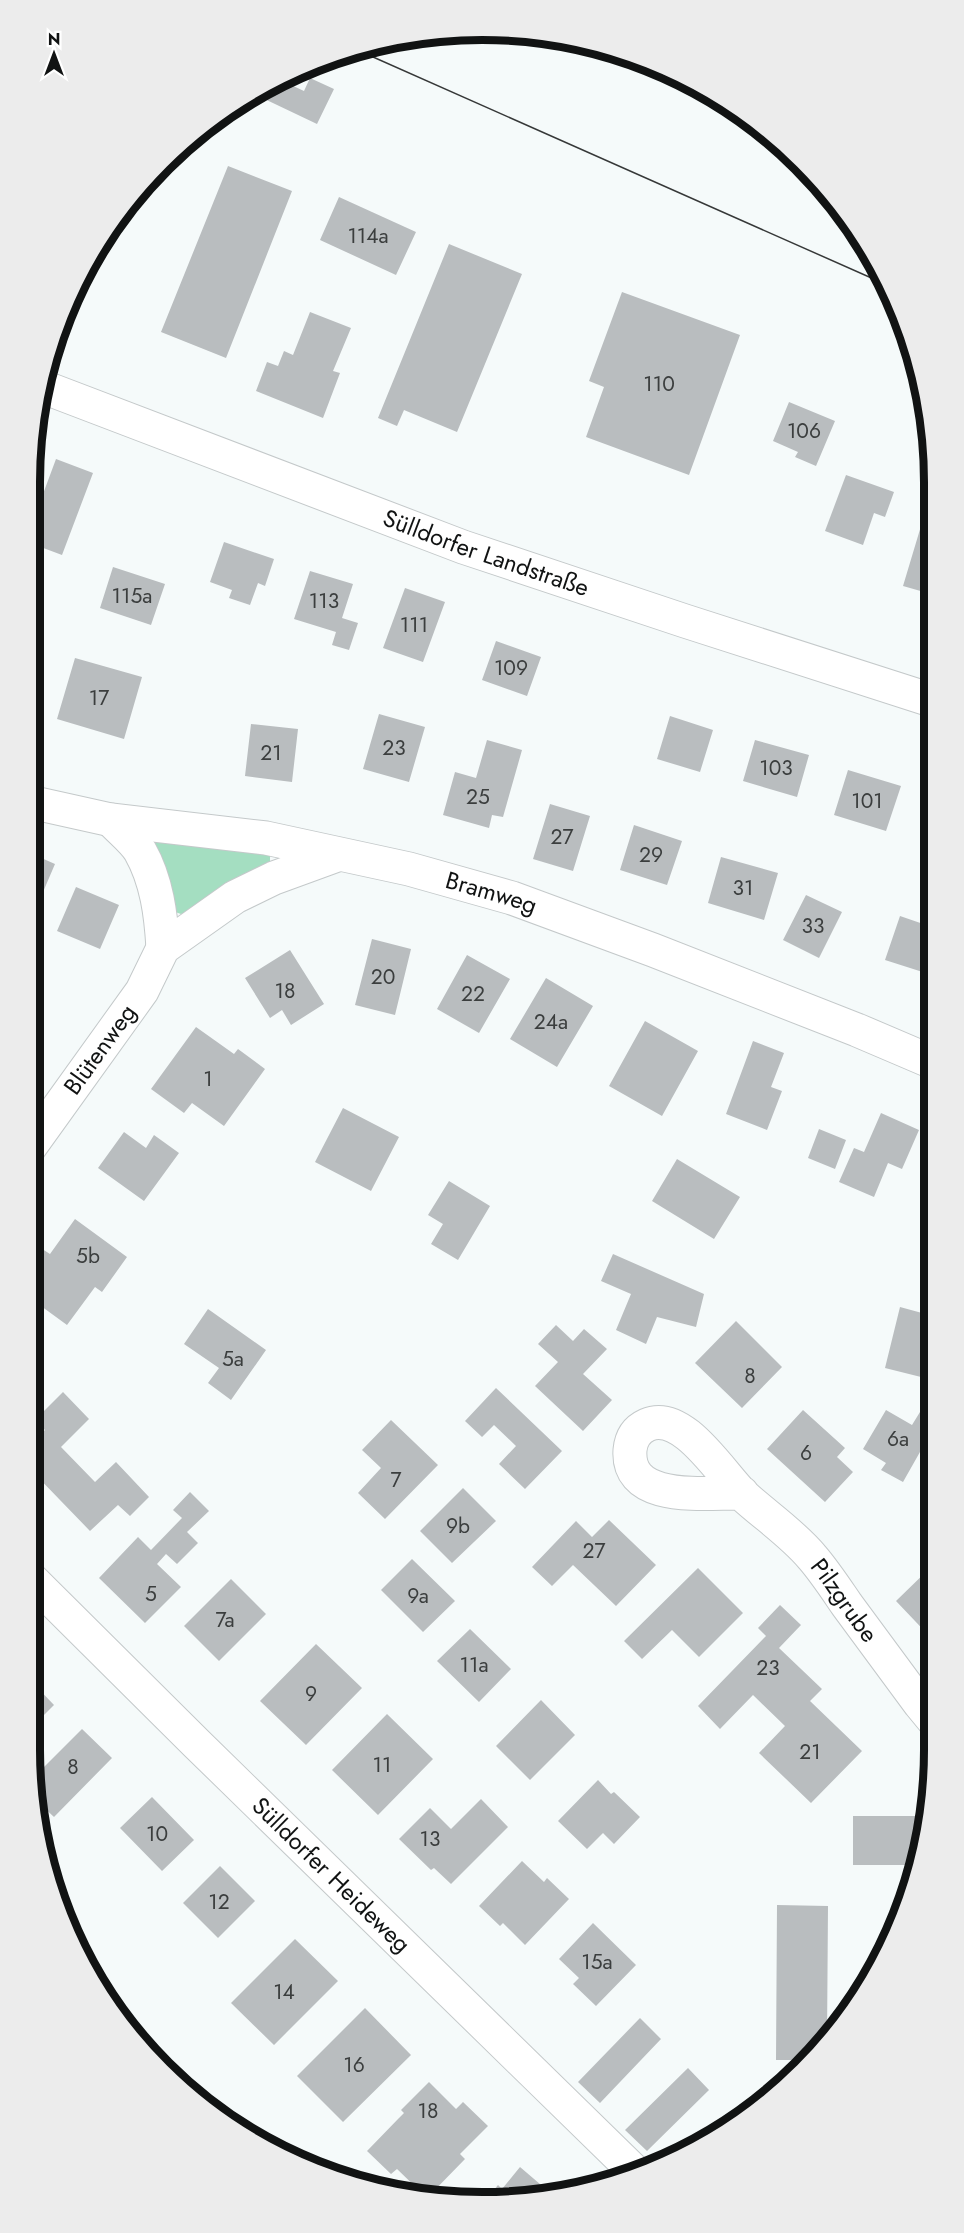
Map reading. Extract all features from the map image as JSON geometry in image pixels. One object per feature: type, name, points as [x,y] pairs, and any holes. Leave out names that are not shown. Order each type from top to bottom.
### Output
[{"type":"street","name":"Sülldorfer Landstraße","points":[[50,390],[463,547],[924,698]]},
{"type":"street","name":"Bramweg","points":[[40,804],[111,820],[267,838],[409,869],[512,898],[653,950],[924,1059]]},
{"type":"street","points":[[111,820],[139,850],[152,881],[160,912],[163,948]]},
{"type":"street","name":"Blütenweg","points":[[40,1133],[142,991],[163,948],[235,897],[274,878],[337,855]]},
{"type":"street","name":"Pilzgrube","points":[[742,1493],[811,1555],[924,1709]]},
{"type":"street","name":"Sülldorfer Heideweg","points":[[40,1588],[630,2167]]},
{"type":"green space","points":[[152,840],[270,853],[270,864],[189,912],[181,914],[175,912]]},
{"type":"building","points":[[310,78],[334,89],[317,124],[264,99],[290,85],[304,91]]},
{"type":"building","points":[[228,166],[292,191],[226,358],[161,332]]},
{"type":"building","points":[[339,197],[416,232],[396,275],[320,240]]},
{"type":"building","points":[[449,244],[522,274],[457,432],[404,410],[397,426],[378,418]]},
{"type":"building","points":[[622,292],[740,335],[689,475],[586,437],[604,387],[589,381]]},
{"type":"building","points":[[310,312],[351,328],[333,371],[340,373],[323,418],[256,391],[267,362],[278,366],[284,351],[293,355]]},
{"type":"building","points":[[789,402],[835,421],[816,466],[795,457],[798,452],[773,441]]},
{"type":"building","points":[[56,459],[93,473],[62,555],[40,547],[40,502]]},
{"type":"building","points":[[846,475],[894,492],[885,517],[874,513],[863,545],[825,531]]},
{"type":"building","points":[[924,516],[924,592],[903,586]]},
{"type":"building","points":[[224,542],[274,559],[265,586],[258,583],[250,605],[229,598],[232,590],[210,582]]},
{"type":"building","points":[[113,567],[165,584],[151,625],[100,608]]},
{"type":"building","points":[[310,571],[353,584],[342,618],[358,623],[349,650],[332,645],[336,632],[294,619]]},
{"type":"building","points":[[405,588],[445,602],[423,662],[383,648]]},
{"type":"building","points":[[496,641],[541,657],[527,696],[482,680]]},
{"type":"building","points":[[75,658],[142,677],[124,739],[57,719]]},
{"type":"building","points":[[379,714],[425,727],[409,782],[363,769]]},
{"type":"building","points":[[670,716],[713,730],[700,772],[657,759]]},
{"type":"building","points":[[251,724],[298,729],[292,782],[245,776]]},
{"type":"building","points":[[487,740],[522,750],[503,817],[492,815],[489,828],[443,815],[455,772],[476,778]]},
{"type":"building","points":[[755,740],[809,755],[797,797],[743,781]]},
{"type":"building","points":[[848,770],[901,786],[886,831],[834,815]]},
{"type":"building","points":[[550,804],[590,816],[573,871],[533,859]]},
{"type":"building","points":[[634,825],[682,841],[667,885],[620,870]]},
{"type":"building","points":[[40,857],[55,864],[40,899]]},
{"type":"building","points":[[721,857],[778,873],[764,920],[708,903]]},
{"type":"building","points":[[76,887],[119,905],[100,949],[57,931]]},
{"type":"building","points":[[806,895],[842,912],[819,958],[783,940]]},
{"type":"building","points":[[900,916],[924,924],[924,972],[885,960]]},
{"type":"building","points":[[372,939],[411,949],[395,1015],[355,1005]]},
{"type":"building","points":[[290,950],[324,1004],[291,1025],[282,1010],[270,1018],[245,978]]},
{"type":"building","points":[[467,955],[510,979],[479,1033],[437,1009]]},
{"type":"building","points":[[546,978],[593,1006],[557,1067],[510,1039]]},
{"type":"building","points":[[645,1021],[698,1051],[662,1116],[609,1086]]},
{"type":"building","points":[[196,1027],[234,1054],[238,1049],[265,1069],[224,1126],[192,1103],[184,1113],[151,1089]]},
{"type":"building","points":[[753,1041],[784,1053],[771,1087],[782,1091],[767,1130],[726,1114]]},
{"type":"building","points":[[343,1108],[399,1137],[371,1191],[315,1162]]},
{"type":"building","points":[[881,1113],[919,1130],[902,1169],[888,1163],[874,1197],[839,1182],[854,1148],[864,1152]]},
{"type":"building","points":[[819,1129],[846,1140],[835,1169],[808,1158]]},
{"type":"building","points":[[124,1132],[146,1148],[154,1135],[179,1153],[144,1201],[98,1168]]},
{"type":"building","points":[[677,1159],[740,1197],[714,1239],[652,1201]]},
{"type":"building","points":[[449,1181],[490,1206],[458,1260],[431,1244],[443,1224],[428,1215]]},
{"type":"building","points":[[75,1219],[127,1257],[102,1292],[95,1287],[67,1325],[40,1305],[40,1248],[50,1254]]},
{"type":"building","points":[[613,1254],[704,1294],[696,1327],[657,1317],[646,1344],[616,1330],[631,1294],[601,1281]]},
{"type":"building","points":[[900,1307],[924,1314],[924,1378],[885,1368]]},
{"type":"building","points":[[208,1309],[266,1350],[231,1400],[208,1383],[219,1368],[184,1344]]},
{"type":"building","points":[[736,1321],[782,1367],[742,1408],[695,1363]]},
{"type":"building","points":[[556,1325],[573,1341],[584,1329],[607,1349],[583,1374],[612,1400],[583,1431],[535,1386],[558,1362],[538,1344]]},
{"type":"building","points":[[496,1388],[562,1451],[525,1489],[499,1464],[516,1446],[494,1425],[482,1437],[465,1421]]},
{"type":"building","points":[[63,1392],[89,1419],[61,1447],[95,1482],[116,1462],[149,1497],[130,1516],[118,1505],[90,1531],[40,1479],[40,1435],[45,1430],[40,1425],[40,1415]]},
{"type":"building","points":[[803,1410],[845,1448],[837,1457],[853,1472],[825,1502],[767,1449]]},
{"type":"building","points":[[886,1410],[912,1425],[920,1412],[924,1414],[924,1445],[903,1482],[881,1470],[886,1463],[863,1449]]},
{"type":"building","points":[[391,1420],[438,1465],[385,1519],[358,1493],[381,1468],[362,1450]]},
{"type":"building","points":[[463,1488],[496,1521],[452,1563],[420,1531]]},
{"type":"building","points":[[190,1492],[209,1511],[187,1532],[198,1543],[177,1564],[166,1554],[157,1564],[181,1587],[145,1623],[99,1578],[138,1537],[151,1550],[182,1518],[173,1510]]},
{"type":"building","points":[[609,1520],[656,1565],[616,1606],[573,1565],[552,1586],[532,1567],[576,1521],[592,1537]]},
{"type":"building","points":[[412,1559],[455,1601],[423,1632],[381,1590]]},
{"type":"building","points":[[698,1568],[743,1613],[699,1657],[672,1630],[642,1659],[624,1641]]},
{"type":"building","points":[[924,1574],[924,1630],[896,1601]]},
{"type":"building","points":[[231,1579],[266,1614],[219,1661],[184,1626]]},
{"type":"building","points":[[780,1605],[801,1625],[779,1648],[822,1689],[810,1701],[862,1751],[811,1803],[759,1753],[785,1726],[753,1695],[720,1729],[698,1706],[766,1636],[758,1628]]},
{"type":"building","points":[[470,1629],[511,1669],[479,1702],[437,1661]]},
{"type":"building","points":[[316,1644],[362,1688],[306,1745],[260,1701]]},
{"type":"building","points":[[40,1690],[54,1705],[40,1719]]},
{"type":"building","points":[[541,1700],[575,1735],[530,1780],[496,1746]]},
{"type":"building","points":[[387,1714],[433,1759],[378,1815],[332,1770]]},
{"type":"building","points":[[82,1729],[112,1758],[54,1817],[44,1807],[41,1770]]},
{"type":"building","points":[[598,1780],[611,1794],[614,1792],[640,1817],[614,1844],[603,1833],[587,1849],[558,1821]]},
{"type":"building","points":[[152,1797],[194,1840],[162,1871],[120,1828]]},
{"type":"building","points":[[481,1799],[508,1827],[451,1884],[434,1868],[431,1870],[399,1839],[430,1808],[451,1829]]},
{"type":"building","points":[[853,1816],[919,1816],[908,1865],[853,1865]]},
{"type":"building","points":[[522,1861],[544,1882],[547,1878],[569,1899],[525,1945],[503,1923],[500,1926],[479,1906]]},
{"type":"building","points":[[220,1866],[255,1901],[218,1938],[183,1903]]},
{"type":"building","points":[[777,1905],[828,1906],[827,2026],[797,2060],[776,2060]]},
{"type":"building","points":[[593,1923],[636,1965],[596,2006],[573,1984],[579,1978],[559,1959]]},
{"type":"building","points":[[295,1939],[338,1981],[274,2045],[231,2003]]},
{"type":"building","points":[[365,2008],[411,2055],[343,2122],[297,2076]]},
{"type":"building","points":[[640,2018],[661,2039],[600,2103],[578,2082]]},
{"type":"building","points":[[688,2068],[709,2090],[647,2151],[625,2130]]},
{"type":"building","points":[[429,2082],[456,2109],[463,2102],[488,2126],[460,2154],[465,2159],[435,2190],[416,2188],[397,2169],[391,2174],[367,2151],[404,2113],[401,2110]]},
{"type":"building","points":[[520,2167],[545,2188],[492,2192],[498,2185],[502,2189]]},
{"type":"tram line","points":[[370,56],[874,279]]}]
